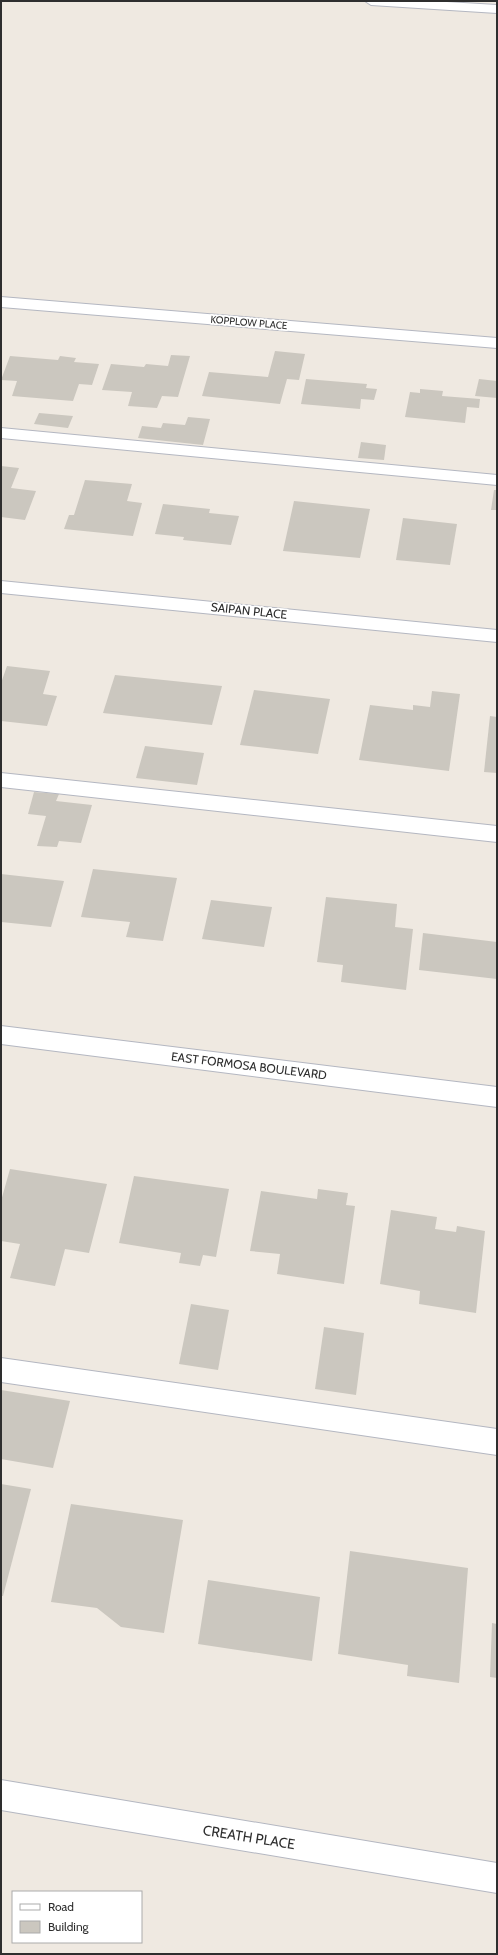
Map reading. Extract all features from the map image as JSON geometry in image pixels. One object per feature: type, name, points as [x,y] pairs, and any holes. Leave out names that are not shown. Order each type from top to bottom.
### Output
[{"type":"street","points":[[371,1],[497,9]]},
{"type":"street","name":"KOPPLOW PLACE","points":[[1,302],[497,343]]},
{"type":"street","points":[[1,433],[497,480]]},
{"type":"street","name":"SAIPAN PLACE","points":[[1,587],[497,636]]},
{"type":"street","points":[[1,780],[497,834]]},
{"type":"street","name":"EAST FORMOSA BOULEVARD","points":[[1,1035],[497,1097]]},
{"type":"street","points":[[1,1370],[497,1442]]},
{"type":"street","name":"CREATH PLACE","points":[[1,1795],[497,1878]]},
{"type":"building","points":[[275,351],[305,354],[299,380],[287,379],[280,404],[202,396],[209,372],[268,377]]},
{"type":"building","points":[[171,355],[190,356],[178,397],[162,396],[157,408],[128,406],[132,392],[102,390],[111,364],[144,367],[146,364],[168,366]]},
{"type":"building","points":[[10,356],[58,360],[60,356],[76,358],[74,362],[99,364],[92,385],[79,384],[73,401],[12,396],[17,381],[1,380]]},
{"type":"building","points":[[306,379],[367,384],[366,388],[377,389],[374,400],[361,399],[360,409],[301,404]]},
{"type":"building","points":[[479,379],[497,381],[497,398],[475,396]]},
{"type":"building","points":[[420,389],[443,391],[442,396],[480,399],[479,408],[467,407],[465,423],[405,417],[410,392],[420,393]]},
{"type":"building","points":[[39,413],[73,416],[68,428],[34,424]]},
{"type":"building","points":[[188,417],[210,419],[203,445],[138,438],[142,426],[161,428],[163,423],[185,425]]},
{"type":"building","points":[[361,442],[386,445],[384,460],[358,458]]},
{"type":"building","points":[[1,466],[19,468],[11,488],[36,491],[25,520],[1,517]]},
{"type":"building","points":[[85,480],[132,484],[127,501],[142,503],[133,536],[64,529],[69,515],[74,515]]},
{"type":"building","points":[[494,490],[497,490],[497,510],[491,510]]},
{"type":"building","points":[[294,501],[370,509],[360,558],[283,551]]},
{"type":"building","points":[[163,504],[210,509],[209,513],[239,516],[231,545],[183,540],[184,537],[155,534]]},
{"type":"building","points":[[403,518],[457,524],[450,565],[396,560]]},
{"type":"building","points":[[7,666],[50,671],[43,694],[57,696],[47,726],[1,721],[1,683]]},
{"type":"building","points":[[115,675],[222,686],[212,725],[103,713]]},
{"type":"building","points":[[254,690],[330,699],[318,754],[240,745]]},
{"type":"building","points":[[432,691],[460,694],[449,771],[359,760],[370,705],[413,710],[413,705],[430,707]]},
{"type":"building","points":[[490,716],[497,717],[497,773],[484,772]]},
{"type":"building","points":[[145,746],[204,753],[197,785],[136,778]]},
{"type":"building","points":[[34,792],[59,794],[56,801],[92,805],[81,843],[59,841],[57,847],[37,846],[46,816],[28,814]]},
{"type":"building","points":[[93,869],[177,878],[163,941],[126,937],[130,922],[81,917]]},
{"type":"building","points":[[1,874],[64,881],[51,927],[1,922]]},
{"type":"building","points":[[326,897],[397,904],[395,927],[413,929],[406,990],[341,982],[343,965],[317,962]]},
{"type":"building","points":[[211,900],[272,907],[264,947],[202,939]]},
{"type":"building","points":[[423,933],[497,942],[497,979],[419,970]]},
{"type":"building","points":[[10,1169],[107,1184],[89,1253],[65,1249],[55,1286],[10,1278],[20,1244],[1,1241],[1,1201]]},
{"type":"building","points":[[134,1176],[229,1189],[216,1257],[203,1255],[200,1266],[179,1263],[181,1253],[119,1243]]},
{"type":"building","points":[[318,1189],[348,1193],[346,1205],[355,1206],[344,1284],[277,1274],[280,1254],[250,1251],[261,1191],[317,1199]]},
{"type":"building","points":[[391,1210],[437,1217],[435,1229],[456,1232],[457,1226],[485,1231],[476,1313],[419,1304],[420,1291],[380,1284]]},
{"type":"building","points":[[191,1304],[229,1310],[218,1370],[179,1364]]},
{"type":"building","points":[[324,1327],[364,1333],[356,1395],[315,1389]]},
{"type":"building","points":[[1,1390],[70,1401],[53,1468],[1,1459]]},
{"type":"building","points":[[1,1484],[31,1489],[3,1596],[1,1596]]},
{"type":"building","points":[[71,1504],[183,1520],[164,1633],[121,1627],[97,1608],[51,1602]]},
{"type":"building","points":[[350,1551],[468,1568],[459,1683],[407,1676],[408,1665],[338,1654]]},
{"type":"building","points":[[208,1580],[320,1597],[312,1661],[198,1644]]},
{"type":"building","points":[[492,1623],[497,1624],[497,1678],[490,1677]]}]
